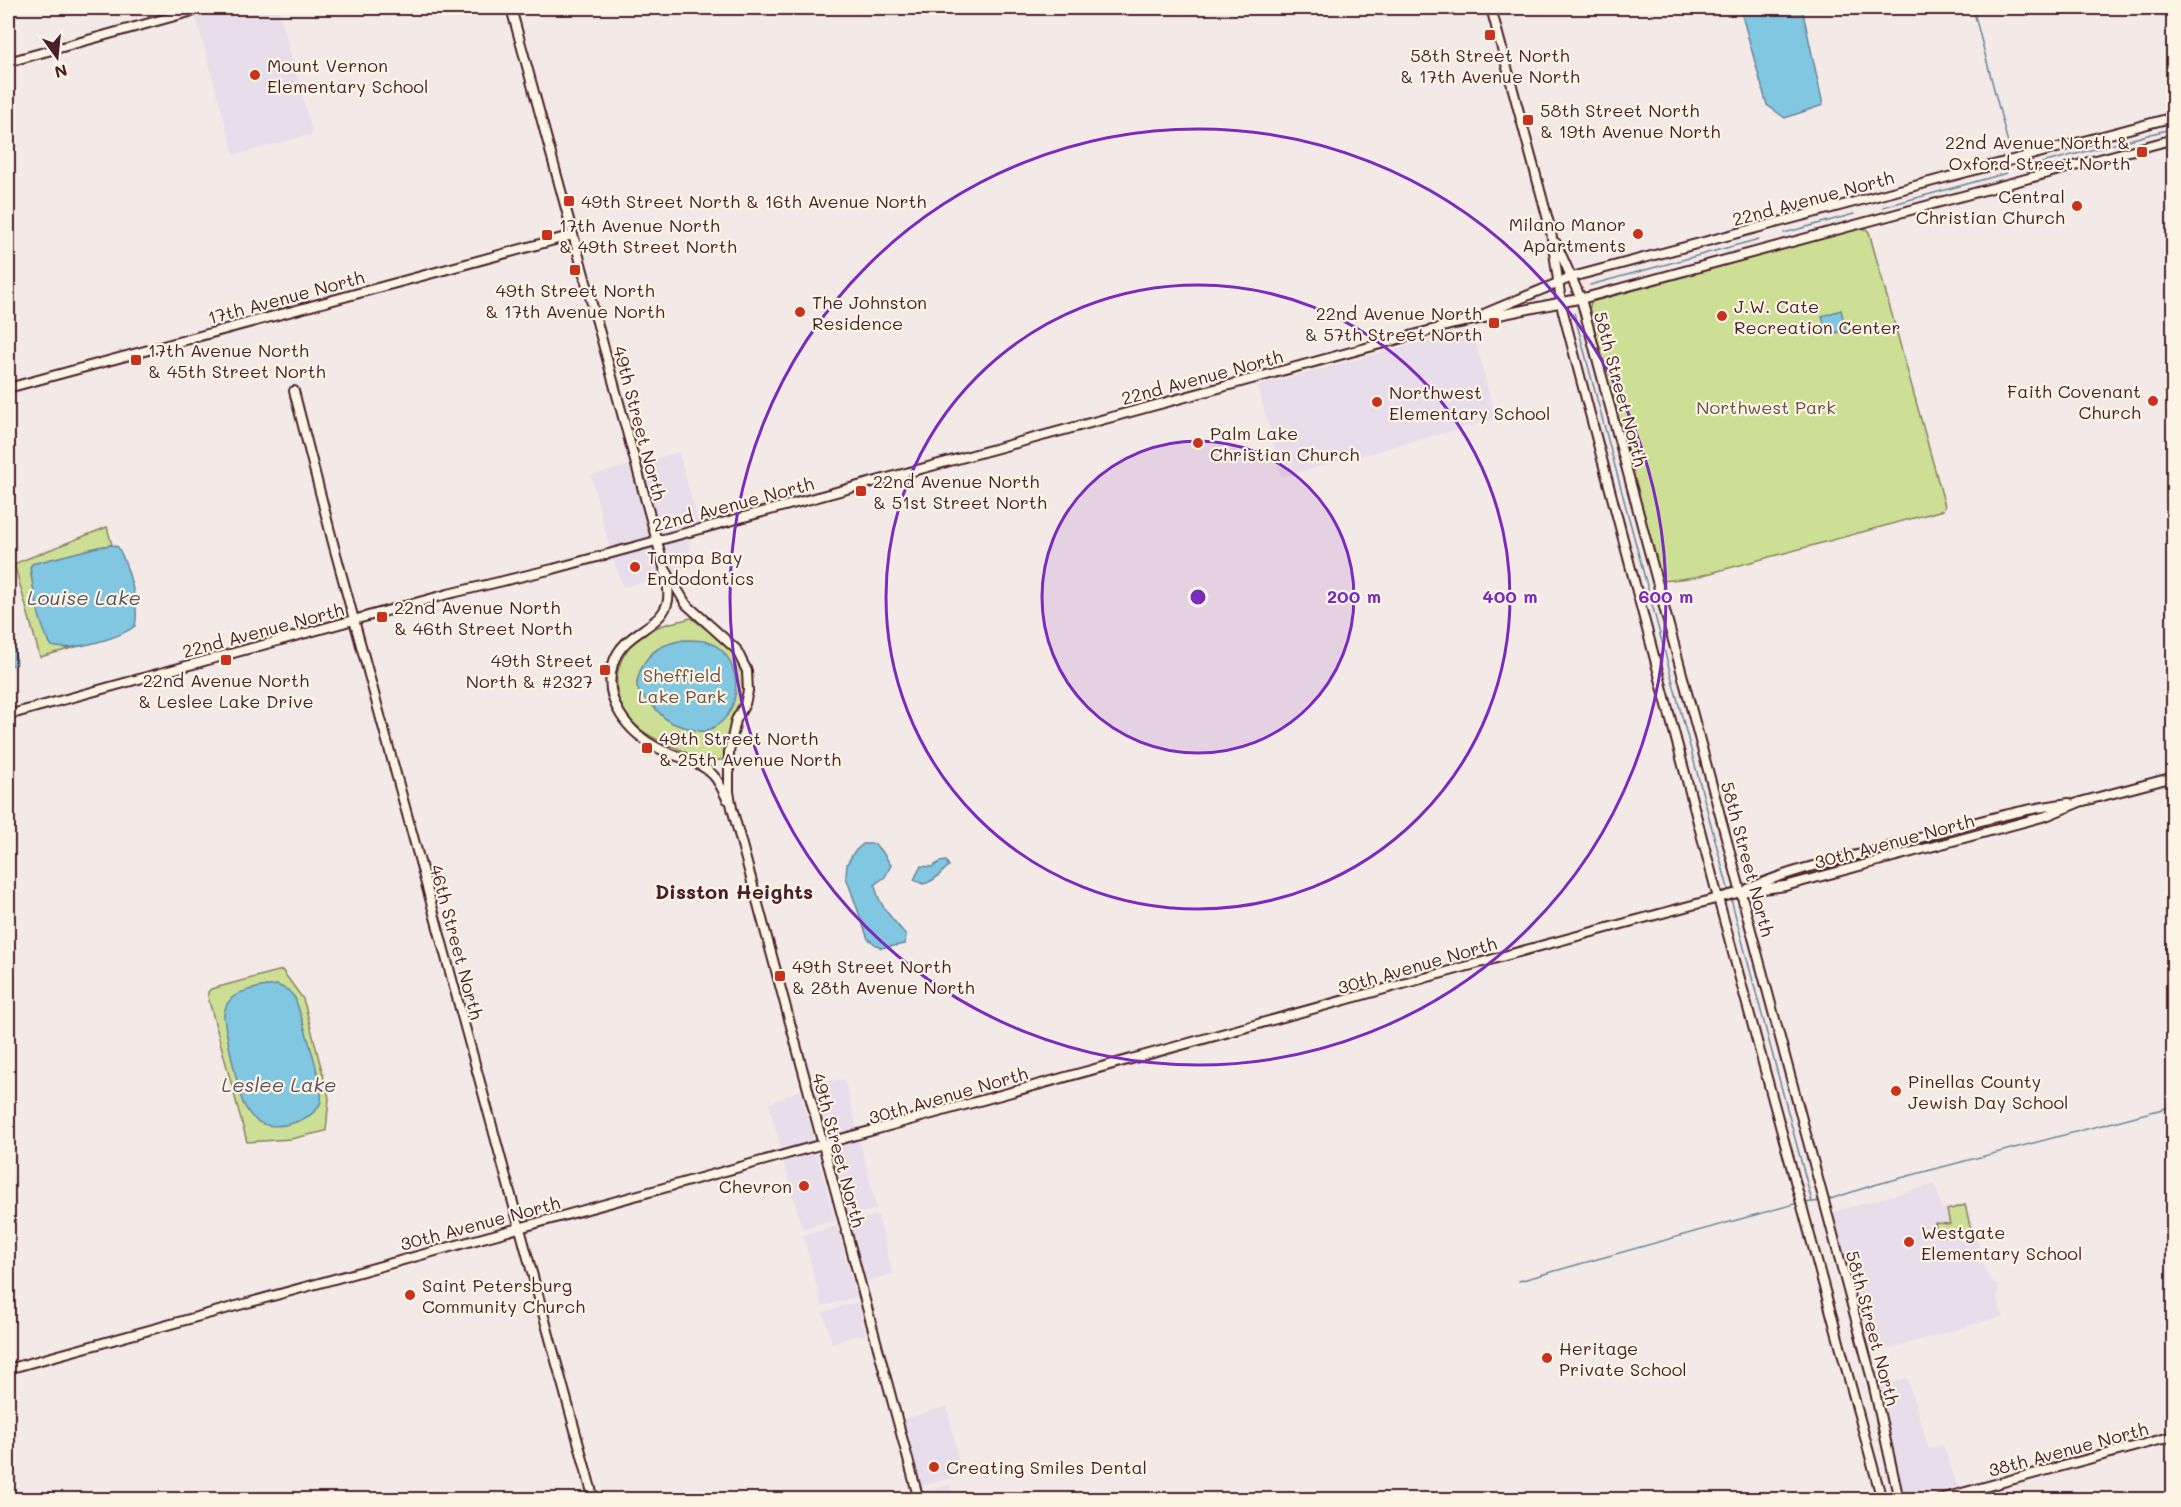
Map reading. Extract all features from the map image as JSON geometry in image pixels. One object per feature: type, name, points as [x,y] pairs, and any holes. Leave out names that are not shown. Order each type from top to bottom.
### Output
[{"type":"street","points":[[8,62],[204,8]]},
{"type":"street","name":"49th Street North","points":[[511,8],[664,567],[668,603],[656,620],[635,634],[619,650],[610,675],[613,701],[625,723],[647,742],[698,764],[714,775],[732,808]]},
{"type":"street","name":"58th Street North","points":[[1491,8],[1551,231],[1561,302],[1882,1500]]},
{"type":"street","name":"22nd Avenue North","points":[[1466,321],[1572,278],[2174,117]]},
{"type":"street","name":"22nd Avenue North","points":[[8,715],[1466,321],[1581,298],[2174,139]]},
{"type":"street","name":"58th Street North","points":[[1551,231],[1581,298],[1738,893],[1873,1383],[1899,1500]]},
{"type":"street","name":"17th Avenue North","points":[[8,388],[573,235]]},
{"type":"street","name":"46th Street North","points":[[294,391],[354,621],[594,1500]]},
{"type":"street","name":"49th Street North","points":[[664,567],[686,604],[736,649],[747,671],[748,691],[745,704],[736,720],[729,752],[729,792],[732,808],[919,1500]]},
{"type":"street","name":"30th Avenue North","points":[[8,1369],[823,1145],[1140,1055],[1738,893],[1785,886],[2046,816],[2080,802],[2174,777]]},
{"type":"street","name":"38th Avenue North","points":[[1936,1500],[2174,1436]]},
{"type":"shaded area","name":"Mount Vernon Elementary School","points":[[232,8],[278,8],[313,134],[234,155],[196,17]]},
{"type":"shaded area","name":"Northwest Elementary School","points":[[1472,328],[1496,419],[1282,477],[1258,386]]},
{"type":"shaded area","points":[[679,452],[699,526],[659,536],[639,463]]},
{"type":"shaded area","points":[[633,464],[654,538],[610,550],[591,476]]},
{"type":"shaded area","points":[[687,535],[695,566],[670,572],[660,542]]},
{"type":"shaded area","points":[[655,544],[663,578],[623,587],[612,556]]},
{"type":"shaded area","points":[[844,1079],[858,1132],[826,1141],[811,1084]]},
{"type":"shaded area","points":[[800,1090],[815,1144],[782,1153],[769,1104]]},
{"type":"shaded area","points":[[859,1138],[877,1209],[846,1217],[827,1147]]},
{"type":"shaded area","points":[[816,1150],[835,1220],[802,1229],[783,1159]]},
{"type":"shaded area","name":"Westgate Elementary School","points":[[1935,1184],[1942,1209],[1967,1203],[1986,1272],[1999,1287],[1997,1297],[2003,1316],[1875,1353],[1871,1352],[1833,1212]]},
{"type":"shaded area","points":[[878,1215],[893,1274],[864,1282],[848,1223]]},
{"type":"shaded area","points":[[837,1226],[856,1297],[822,1306],[803,1235]]},
{"type":"shaded area","points":[[858,1302],[866,1335],[853,1336],[832,1344],[823,1312]]},
{"type":"shaded area","points":[[1907,1378],[1929,1449],[1943,1445],[1958,1487],[1920,1497],[1906,1492],[1897,1478],[1877,1387]]},
{"type":"shaded area","points":[[947,1406],[962,1475],[920,1486],[901,1420]]},
{"type":"shaded area","points":[[950,1485],[955,1499],[924,1499],[922,1492]]},
{"type":"green space","name":"Northwest Park","points":[[1858,229],[1866,229],[1869,232],[1945,506],[1943,510],[1696,577],[1664,581],[1661,578],[1589,310],[1591,302]]},
{"type":"green space","points":[[107,527],[112,545],[98,547],[31,575],[39,611],[50,643],[66,648],[76,647],[40,657],[15,567],[16,563]]},
{"type":"green space","name":"Sheffield Lake Park","points":[[691,618],[731,650],[743,671],[745,683],[741,703],[729,728],[724,759],[710,762],[701,760],[647,734],[630,719],[618,696],[618,671],[628,649],[636,640],[657,627]]},
{"type":"green space","points":[[282,970],[303,999],[306,1009],[329,1098],[326,1131],[291,1139],[247,1142],[208,997],[211,989]],"holes":[[[266,986],[301,1120],[281,1125],[243,1101],[226,1029],[239,994]]]},
{"type":"green space","points":[[1965,1205],[1971,1230],[1938,1237],[1935,1223],[1950,1224],[1947,1210]]},
{"type":"water","points":[[1740,8],[1802,8],[1823,105],[1785,118],[1767,105]]},
{"type":"water","points":[[1841,310],[1846,330],[1835,333],[1832,325],[1825,326],[1822,316]]},
{"type":"water","name":"Louise Lake","points":[[112,545],[118,547],[126,564],[136,608],[135,626],[128,631],[95,643],[71,647],[52,646],[40,619],[30,567],[32,564]]},
{"type":"water","points":[[8,625],[17,663],[8,667]]},
{"type":"water","points":[[684,640],[703,641],[715,645],[727,657],[733,669],[735,694],[732,706],[726,717],[705,731],[694,730],[669,721],[640,693],[638,688],[639,675],[653,652],[670,643]]},
{"type":"water","points":[[863,844],[874,844],[891,865],[885,877],[875,884],[883,906],[906,935],[905,944],[881,948],[868,939],[846,877],[847,864],[854,852]]},
{"type":"water","points":[[946,861],[949,866],[931,881],[923,884],[914,880],[921,866],[932,867]]},
{"type":"water","name":"Leslee Lake","points":[[277,985],[288,990],[295,998],[316,1067],[321,1101],[317,1109],[305,1118],[275,1126],[257,1121],[243,1103],[224,1013],[227,1004],[236,995]]},
{"type":"waterway","points":[[1973,8],[2009,147]]},
{"type":"waterway","points":[[2027,167],[2174,128]]},
{"type":"waterway","points":[[1883,207],[2007,173]]},
{"type":"waterway","points":[[1784,233],[1854,214]]},
{"type":"waterway","points":[[1590,285],[1759,239]]},
{"type":"waterway","points":[[1574,313],[1729,892]]},
{"type":"waterway","points":[[1731,899],[1812,1202]]},
{"type":"waterway","points":[[1827,1200],[1874,1185],[2174,1106]]},
{"type":"waterway","points":[[1803,1203],[1822,1201]]},
{"type":"waterway","points":[[1519,1281],[1798,1203]]},
{"type":"place","name":"58th Street North & 17th Avenue North","points":[[1490,35]]},
{"type":"place","name":"Mount Vernon Elementary School","points":[[255,75]]},
{"type":"place","name":"58th Street North & 19th Avenue North","points":[[1528,120]]},
{"type":"place","name":"22nd Avenue North & Oxford Street North","points":[[2142,152]]},
{"type":"place","name":"49th Street North & 16th Avenue North","points":[[569,201]]},
{"type":"place","name":"Central Christian Church","points":[[2077,206]]},
{"type":"place","name":"Milano Manor Apartments","points":[[1638,234]]},
{"type":"place","name":"17th Avenue North & 49th Street North","points":[[547,235]]},
{"type":"place","name":"49th Street North & 17th Avenue North","points":[[575,270]]},
{"type":"place","name":"The Johnston Residence","points":[[800,312]]},
{"type":"place","name":"J.W. Cate Recreation Center","points":[[1722,316]]},
{"type":"place","name":"22nd Avenue North & 57th Street North","points":[[1494,323]]},
{"type":"place","name":"17th Avenue North & 45th Street North","points":[[136,360]]},
{"type":"place","name":"Faith Covenant Church","points":[[2153,401]]},
{"type":"place","name":"Northwest Elementary School","points":[[1377,402]]},
{"type":"place","name":"Palm Lake Christian Church","points":[[1198,443]]},
{"type":"place","name":"22nd Avenue North & 51st Street North","points":[[861,491]]},
{"type":"place","name":"Tampa Bay Endodontics","points":[[635,567]]},
{"type":"place","name":"22nd Avenue North & 46th Street North","points":[[382,617]]},
{"type":"place","name":"22nd Avenue North & Leslee Lake Drive","points":[[226,660]]},
{"type":"place","name":"49th Street North & #2327","points":[[605,670]]},
{"type":"place","name":"49th Street North & 25th Avenue North","points":[[647,748]]},
{"type":"place","name":"49th Street North & 28th Avenue North","points":[[780,976]]},
{"type":"place","name":"Pinellas County Jewish Day School","points":[[1896,1091]]},
{"type":"place","name":"Chevron","points":[[804,1186]]},
{"type":"place","name":"Westgate Elementary School","points":[[1909,1242]]},
{"type":"place","name":"Saint Petersburg Community Church","points":[[410,1295]]},
{"type":"place","name":"Heritage Private School","points":[[1547,1358]]},
{"type":"place","name":"Creating Smiles Dental","points":[[934,1467]]},
{"type":"district","name":"Disston Heights","points":[[734,891]]}]
